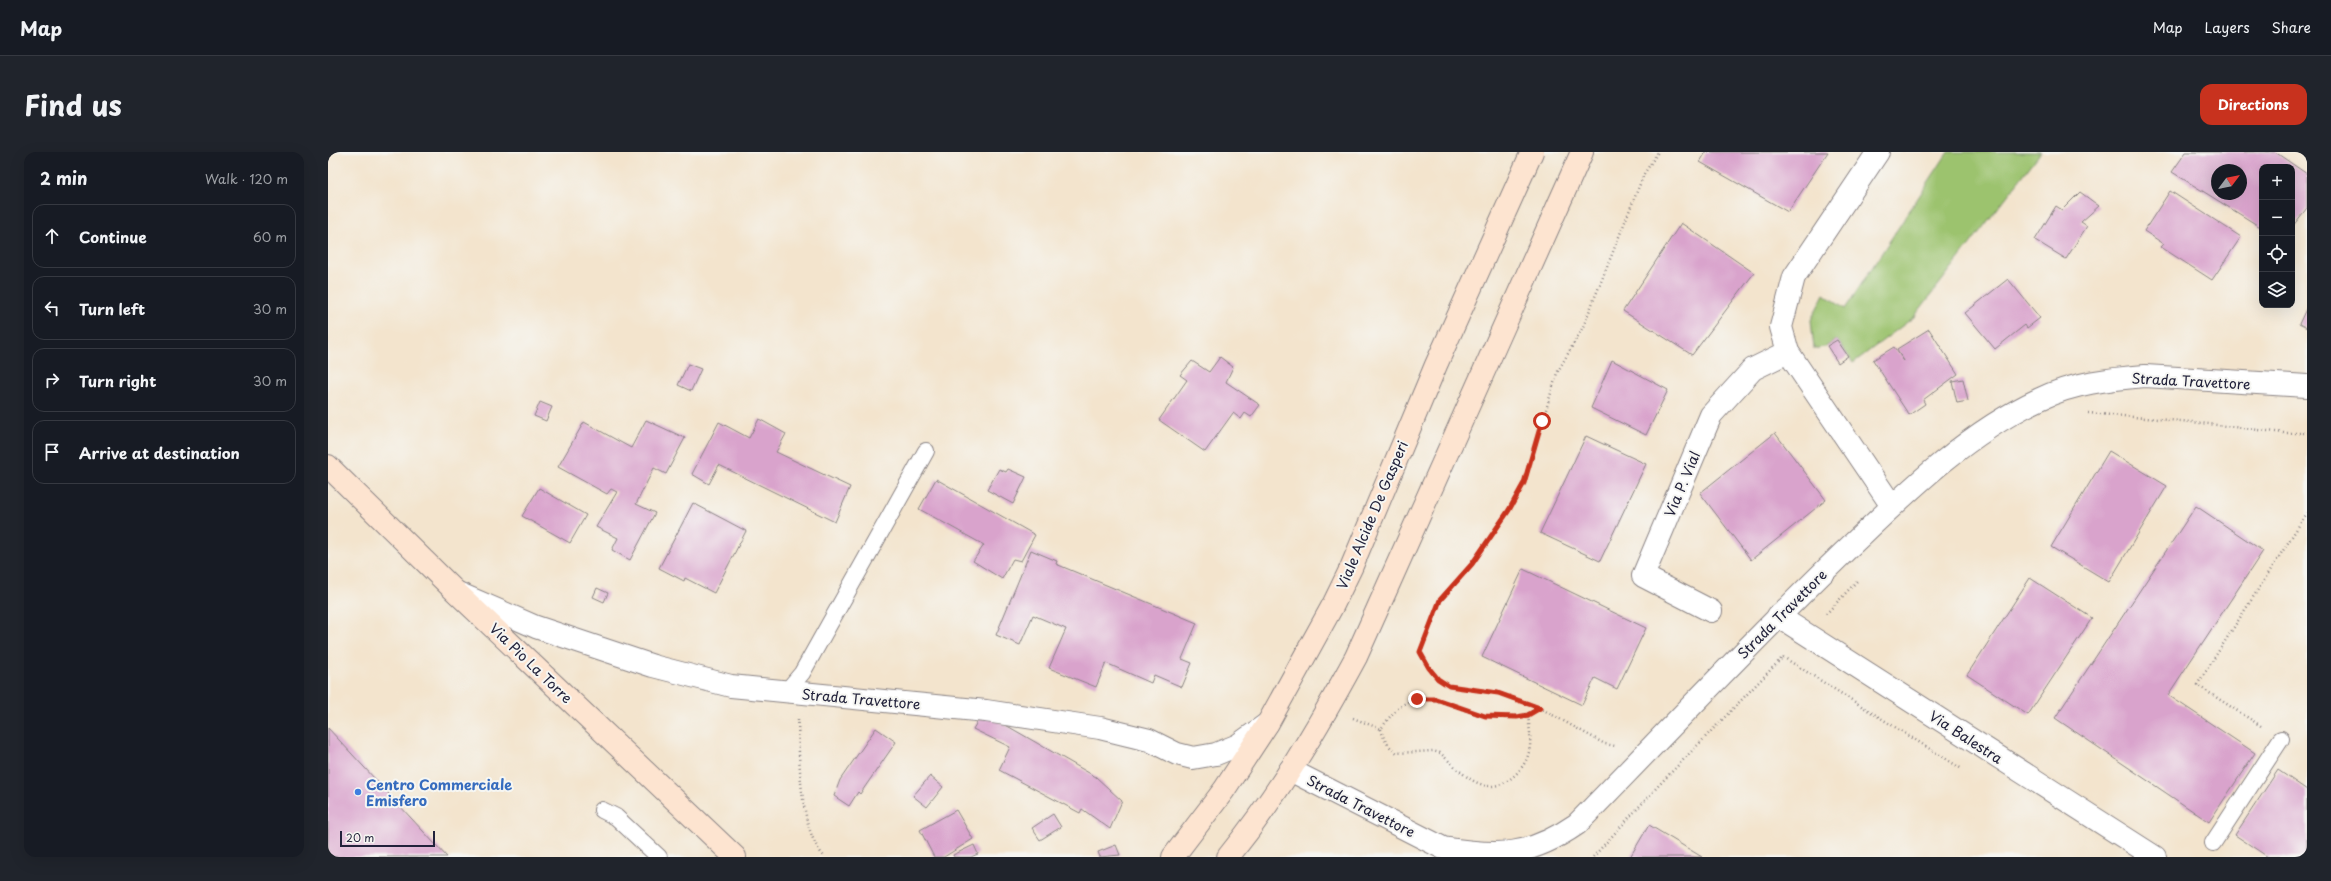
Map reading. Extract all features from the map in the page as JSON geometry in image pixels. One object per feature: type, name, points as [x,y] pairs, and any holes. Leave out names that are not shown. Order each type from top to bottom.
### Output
[{"type":"main road","name":"Viale Alcide De Gasperi","points":[[1173,857],[1224,790],[1268,723],[1333,605],[1436,365],[1532,152]]},
{"type":"main road","points":[[1228,857],[1250,830],[1290,770],[1334,698],[1380,607],[1582,152]]},
{"type":"main road","name":"Via Pio La Torre","points":[[328,466],[456,591],[735,857]]},
{"type":"street","points":[[1878,152],[1794,277],[1780,327],[1788,352],[1892,506]]},
{"type":"street","name":"Via P. Vial","points":[[1711,611],[1643,576],[1711,415],[1753,369],[1788,352]]},
{"type":"street","name":"Strada Travettore","points":[[1290,770],[1443,848],[1470,854],[1513,856],[1556,839],[1576,824],[1778,616],[1892,506],[1963,447],[1992,426],[2042,397],[2099,380],[2145,376],[2307,386]]},
{"type":"street","name":"Strada Travettore","points":[[456,591],[536,627],[653,666],[731,686],[986,711],[1100,728],[1149,740],[1177,754],[1193,758],[1216,754],[1238,745],[1268,723]]},
{"type":"street","name":"Via Balestra","points":[[1778,616],[2155,857]]},
{"type":"lane","points":[[786,692],[802,673],[926,451]]},
{"type":"lane","points":[[2213,843],[2281,739]]},
{"type":"lane","points":[[602,810],[616,817],[659,857]]},
{"type":"path","points":[[1619,746],[1606,744],[1540,708],[1498,693],[1449,686],[1438,679],[1429,668],[1420,652],[1440,600],[1472,564],[1509,510],[1524,483],[1557,373],[1583,327],[1644,174],[1658,152]]},
{"type":"path","points":[[2085,413],[2192,422],[2284,433],[2307,433]]},
{"type":"path","points":[[2281,739],[2197,685],[2307,513]]},
{"type":"path","points":[[1823,617],[1863,575]]},
{"type":"path","points":[[1593,857],[1787,653]]},
{"type":"path","points":[[1783,657],[1966,772]]},
{"type":"path","points":[[1381,729],[1395,710],[1417,699],[1436,699],[1485,716],[1528,715],[1540,708]]},
{"type":"path","points":[[798,713],[806,822],[812,839],[825,857]]},
{"type":"path","points":[[1352,718],[1381,729],[1388,746],[1397,753],[1433,751],[1440,753],[1473,781],[1485,786],[1496,787],[1508,781],[1518,771],[1529,753],[1528,715]]},
{"type":"green space","points":[[1948,152],[2041,152],[1914,317],[1853,363],[1837,340],[1827,346],[1814,349],[1811,320],[1824,294],[1845,309]]},
{"type":"building","points":[[1706,152],[1828,152],[1788,212],[1700,162]]},
{"type":"building","points":[[2186,152],[2275,152],[2292,164],[2259,164],[2259,226],[2217,200],[2247,200],[2247,164],[2211,164],[2211,196],[2172,172]]},
{"type":"building","points":[[2295,166],[2307,174],[2307,208],[2295,223]]},
{"type":"building","points":[[2170,191],[2241,237],[2212,280],[2161,247],[2164,244],[2144,231]]},
{"type":"building","points":[[2080,192],[2099,206],[2081,222],[2087,226],[2066,259],[2035,240],[2056,206],[2062,210]]},
{"type":"building","points":[[1681,223],[1754,273],[1692,355],[1623,311]]},
{"type":"building","points":[[2008,279],[2040,318],[2027,328],[2025,325],[1995,349],[1965,313]]},
{"type":"building","points":[[2307,307],[2307,328],[2299,324]]},
{"type":"building","points":[[1929,329],[1958,374],[1923,400],[1925,404],[1909,415],[1873,360],[1894,347],[1904,361],[1897,349]]},
{"type":"building","points":[[1837,340],[1848,356],[1838,363],[1827,346]]},
{"type":"building","points":[[1220,357],[1233,367],[1226,382],[1260,405],[1251,417],[1245,413],[1241,419],[1233,413],[1205,452],[1159,420],[1187,380],[1180,375],[1192,361],[1209,372]]},
{"type":"building","points":[[1612,360],[1668,390],[1646,435],[1591,408]]},
{"type":"building","points":[[688,364],[701,369],[691,391],[678,385]]},
{"type":"building","points":[[1963,379],[1968,401],[1957,403],[1952,381]]},
{"type":"building","points":[[540,402],[552,407],[546,421],[534,416]]},
{"type":"building","points":[[759,419],[786,434],[776,452],[850,487],[835,522],[719,465],[709,484],[692,474],[719,422],[749,438]]},
{"type":"building","points":[[646,420],[685,438],[666,474],[654,468],[636,504],[655,513],[630,560],[612,550],[618,538],[596,527],[617,492],[611,489],[607,494],[558,467],[584,422],[631,448]]},
{"type":"building","points":[[1775,433],[1826,500],[1751,560],[1700,493]]},
{"type":"building","points":[[1586,436],[1646,464],[1600,561],[1540,533]]},
{"type":"building","points":[[2109,451],[2167,486],[2109,582],[2051,547]]},
{"type":"building","points":[[999,469],[1006,472],[1008,469],[1026,477],[1013,504],[987,490]]},
{"type":"building","points":[[936,479],[1035,535],[1021,561],[1013,559],[1002,579],[973,561],[984,545],[919,509]]},
{"type":"building","points":[[539,488],[586,515],[570,543],[522,516]]},
{"type":"building","points":[[693,503],[746,531],[714,593],[685,578],[684,581],[659,568]]},
{"type":"building","points":[[2196,506],[2263,551],[2168,695],[2255,753],[2209,822],[2055,718]]},
{"type":"building","points":[[1031,550],[1057,561],[1056,564],[1197,623],[1182,659],[1192,663],[1182,687],[1154,675],[1151,683],[1106,663],[1096,687],[1049,668],[1066,629],[1033,615],[1020,645],[996,635]]},
{"type":"building","points":[[1523,569],[1646,628],[1617,689],[1595,678],[1582,705],[1482,657]]},
{"type":"building","points":[[2030,578],[2092,618],[2028,715],[1967,675]]},
{"type":"building","points":[[597,588],[608,593],[604,602],[593,597]]},
{"type":"building","points":[[983,712],[1096,777],[1122,801],[1110,829],[1082,809],[1080,813],[999,770],[1010,747],[973,729]]},
{"type":"building","name":"Centro Commerciale Emisfero","points":[[328,728],[447,857],[328,857]]},
{"type":"building","points":[[876,728],[896,742],[860,794],[858,792],[849,806],[834,796],[840,780]]},
{"type":"building","points":[[2278,770],[2307,790],[2307,857],[2268,857],[2235,835]]},
{"type":"building","points":[[930,776],[943,787],[927,807],[913,796]]},
{"type":"building","points":[[956,810],[973,839],[944,857],[934,857],[920,830]]},
{"type":"building","points":[[1053,814],[1061,827],[1040,840],[1032,828]]},
{"type":"building","points":[[1649,825],[1702,857],[1630,857]]},
{"type":"building","points":[[974,845],[978,854],[971,857],[954,857],[953,855]]},
{"type":"building","points":[[1116,845],[1120,855],[1100,857],[1098,852]]},
{"type":"place","name":"Centro Commerciale Emisfero","points":[[358,792]]},
{"type":"route","points":[[1417,699],[1436,699],[1485,716],[1517,717],[1528,715],[1540,708],[1498,693],[1449,686],[1438,679],[1429,668],[1420,652],[1440,600],[1472,564],[1509,510],[1524,483],[1542,421]]}]
